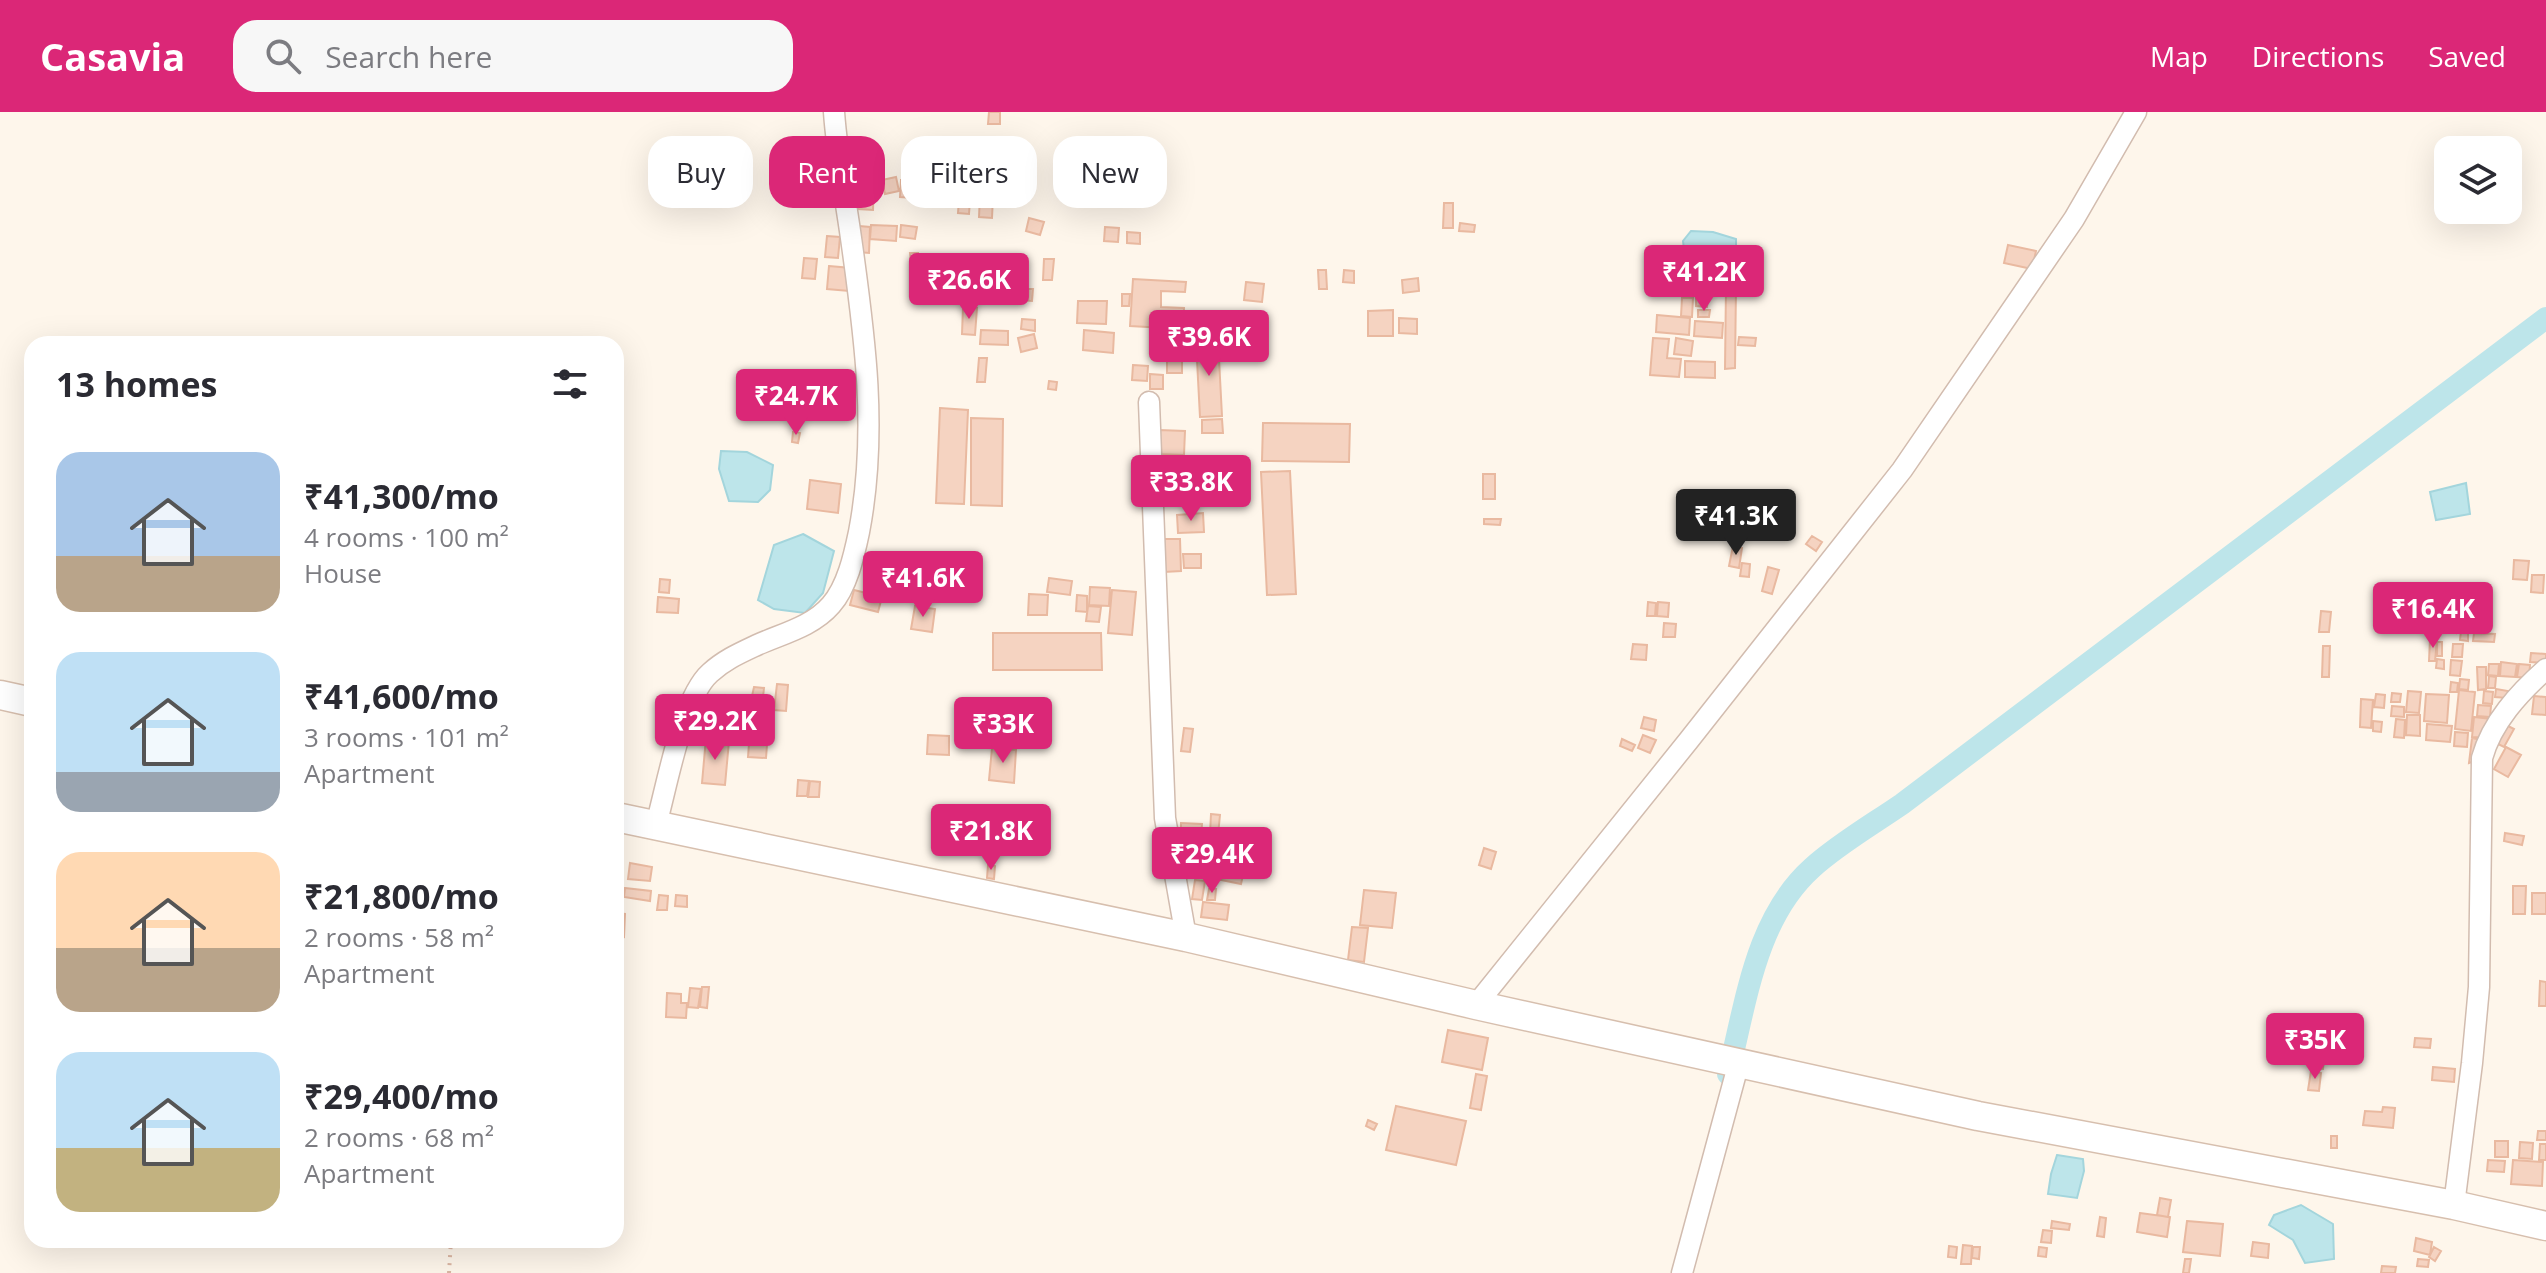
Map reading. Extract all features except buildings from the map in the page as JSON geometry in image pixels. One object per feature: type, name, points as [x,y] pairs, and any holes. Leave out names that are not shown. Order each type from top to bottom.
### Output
[{"type":"street","points":[[656,825],[689,703],[708,675],[728,659],[799,628],[831,606],[855,552],[865,498],[870,415],[863,334],[837,155],[834,112]]},
{"type":"street","points":[[1476,1005],[1902,470],[2074,219],[2136,112]]},
{"type":"street","points":[[1149,402],[1165,818],[1186,937]]},
{"type":"street","points":[[2454,1205],[2479,987],[2482,758],[2514,699],[2546,669]]},
{"type":"street","points":[[0,695],[24,700]]},
{"type":"street","points":[[624,819],[1186,937],[1978,1116],[2454,1205],[2546,1226]]},
{"type":"street","points":[[1682,1273],[1739,1062]]},
{"type":"path","points":[[449,1273],[451,1248]]},
{"type":"water","points":[[1691,231],[1713,232],[1736,239],[1736,258],[1712,265],[1686,265],[1683,241]]},
{"type":"water","points":[[721,451],[747,452],[773,465],[770,490],[758,502],[729,501],[719,469]]},
{"type":"water","points":[[2466,483],[2470,514],[2436,520],[2430,492]]},
{"type":"water","points":[[803,534],[834,551],[823,593],[805,613],[774,609],[758,600],[774,545]]},
{"type":"water","points":[[2057,1155],[2083,1159],[2084,1171],[2077,1198],[2048,1194]]},
{"type":"water","points":[[2301,1205],[2333,1224],[2334,1259],[2305,1263],[2293,1240],[2269,1225],[2274,1215]]},
{"type":"waterway","points":[[1728,1074],[1747,992],[1765,937],[1777,912],[1812,868],[1902,804],[2546,318]]}]
